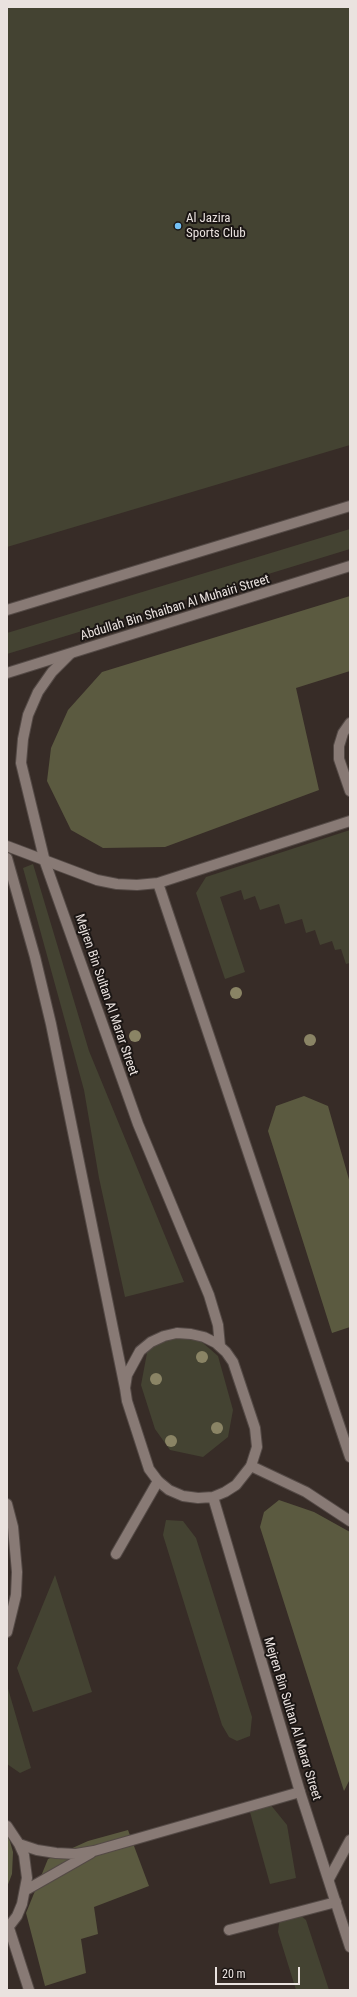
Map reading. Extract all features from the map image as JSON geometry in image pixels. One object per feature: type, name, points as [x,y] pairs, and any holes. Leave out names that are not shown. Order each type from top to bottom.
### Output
[{"type":"street","points":[[7,610],[350,506]]},
{"type":"street","name":"Abdullah Bin Shaiban Al Muhairi Street","points":[[7,673],[350,566]]},
{"type":"street","name":"Mejren Bin Sultan Al Marar Street","points":[[70,654],[52,672],[38,692],[28,715],[23,739],[22,763],[45,862],[138,1124],[209,1295],[218,1325],[220,1346]]},
{"type":"street","points":[[350,723],[343,732],[339,746],[339,759],[350,792]]},
{"type":"street","points":[[7,846],[45,862],[103,882],[137,885],[158,883],[350,821]]},
{"type":"street","points":[[7,858],[35,957],[51,1024],[127,1401],[149,1469],[158,1481],[169,1490],[183,1496],[198,1498],[213,1496],[225,1492],[236,1485],[251,1466],[257,1447],[255,1428],[233,1362],[220,1346],[204,1337],[191,1334],[164,1336],[151,1342],[140,1351],[127,1375],[125,1388]]},
{"type":"street","points":[[158,883],[350,1457]]},
{"type":"street","points":[[251,1466],[306,1492],[350,1521]]},
{"type":"street","points":[[116,1554],[158,1481]]},
{"type":"street","name":"Mejren Bin Sultan Al Marar Street","points":[[213,1496],[300,1792],[350,1947]]},
{"type":"street","points":[[7,1504],[13,1527],[18,1572],[16,1595],[7,1632]]},
{"type":"street","points":[[19,1844],[37,1850],[56,1853],[76,1854],[94,1851],[300,1792]]},
{"type":"street","points":[[7,1826],[19,1844],[26,1866],[26,1890],[17,1916],[8,1928],[29,1990]]},
{"type":"street","points":[[329,1879],[350,1840]]},
{"type":"street","points":[[26,1890],[94,1851]]},
{"type":"street","points":[[229,1930],[336,1902]]},
{"type":"shaded area","name":"Al Jazira Sports Club","points":[[7,7],[350,7],[350,445],[7,547]]},
{"type":"shaded area","points":[[350,529],[350,549],[7,654],[7,633]]},
{"type":"shaded area","points":[[350,596],[350,671],[296,688],[319,790],[165,847],[103,848],[71,830],[47,781],[51,748],[68,710],[102,672]]},
{"type":"shaded area","points":[[350,830],[350,963],[346,964],[341,949],[335,950],[332,941],[320,945],[315,930],[306,933],[302,919],[285,924],[279,904],[260,910],[255,896],[244,900],[241,890],[220,897],[245,972],[225,979],[196,893],[206,877]]},
{"type":"shaded area","points":[[33,864],[89,1051],[184,1282],[125,1297],[99,1178],[84,1090],[23,868]]},
{"type":"shaded area","points":[[304,1096],[328,1106],[350,1183],[350,1327],[332,1333],[268,1131],[276,1106]]},
{"type":"shaded area","points":[[166,1336],[195,1336],[218,1356],[233,1410],[228,1437],[203,1457],[170,1450],[155,1429],[141,1385],[147,1353]]},
{"type":"shaded area","points":[[279,1500],[314,1512],[350,1532],[350,1779],[344,1791],[260,1527],[264,1512]]},
{"type":"shaded area","points":[[166,1520],[183,1521],[196,1538],[252,1717],[250,1736],[237,1741],[229,1737],[222,1725],[163,1535]]},
{"type":"shaded area","points":[[55,1575],[92,1692],[33,1712],[17,1668]]},
{"type":"shaded area","points":[[7,1685],[31,1768],[20,1773],[7,1764]]},
{"type":"shaded area","points":[[270,1804],[287,1825],[296,1878],[270,1884],[248,1805]]},
{"type":"shaded area","points":[[128,1830],[149,1886],[94,1907],[98,1934],[81,1939],[86,1973],[45,1986],[26,1913],[48,1859],[88,1841]]},
{"type":"shaded area","points":[[7,1831],[13,1852],[12,1874],[7,1887]]},
{"type":"shaded area","points":[[291,1907],[306,1920],[329,1990],[296,1990],[278,1932],[280,1916]]},
{"type":"place","name":"Al Jazira Sports Club","points":[[178,226]]}]
